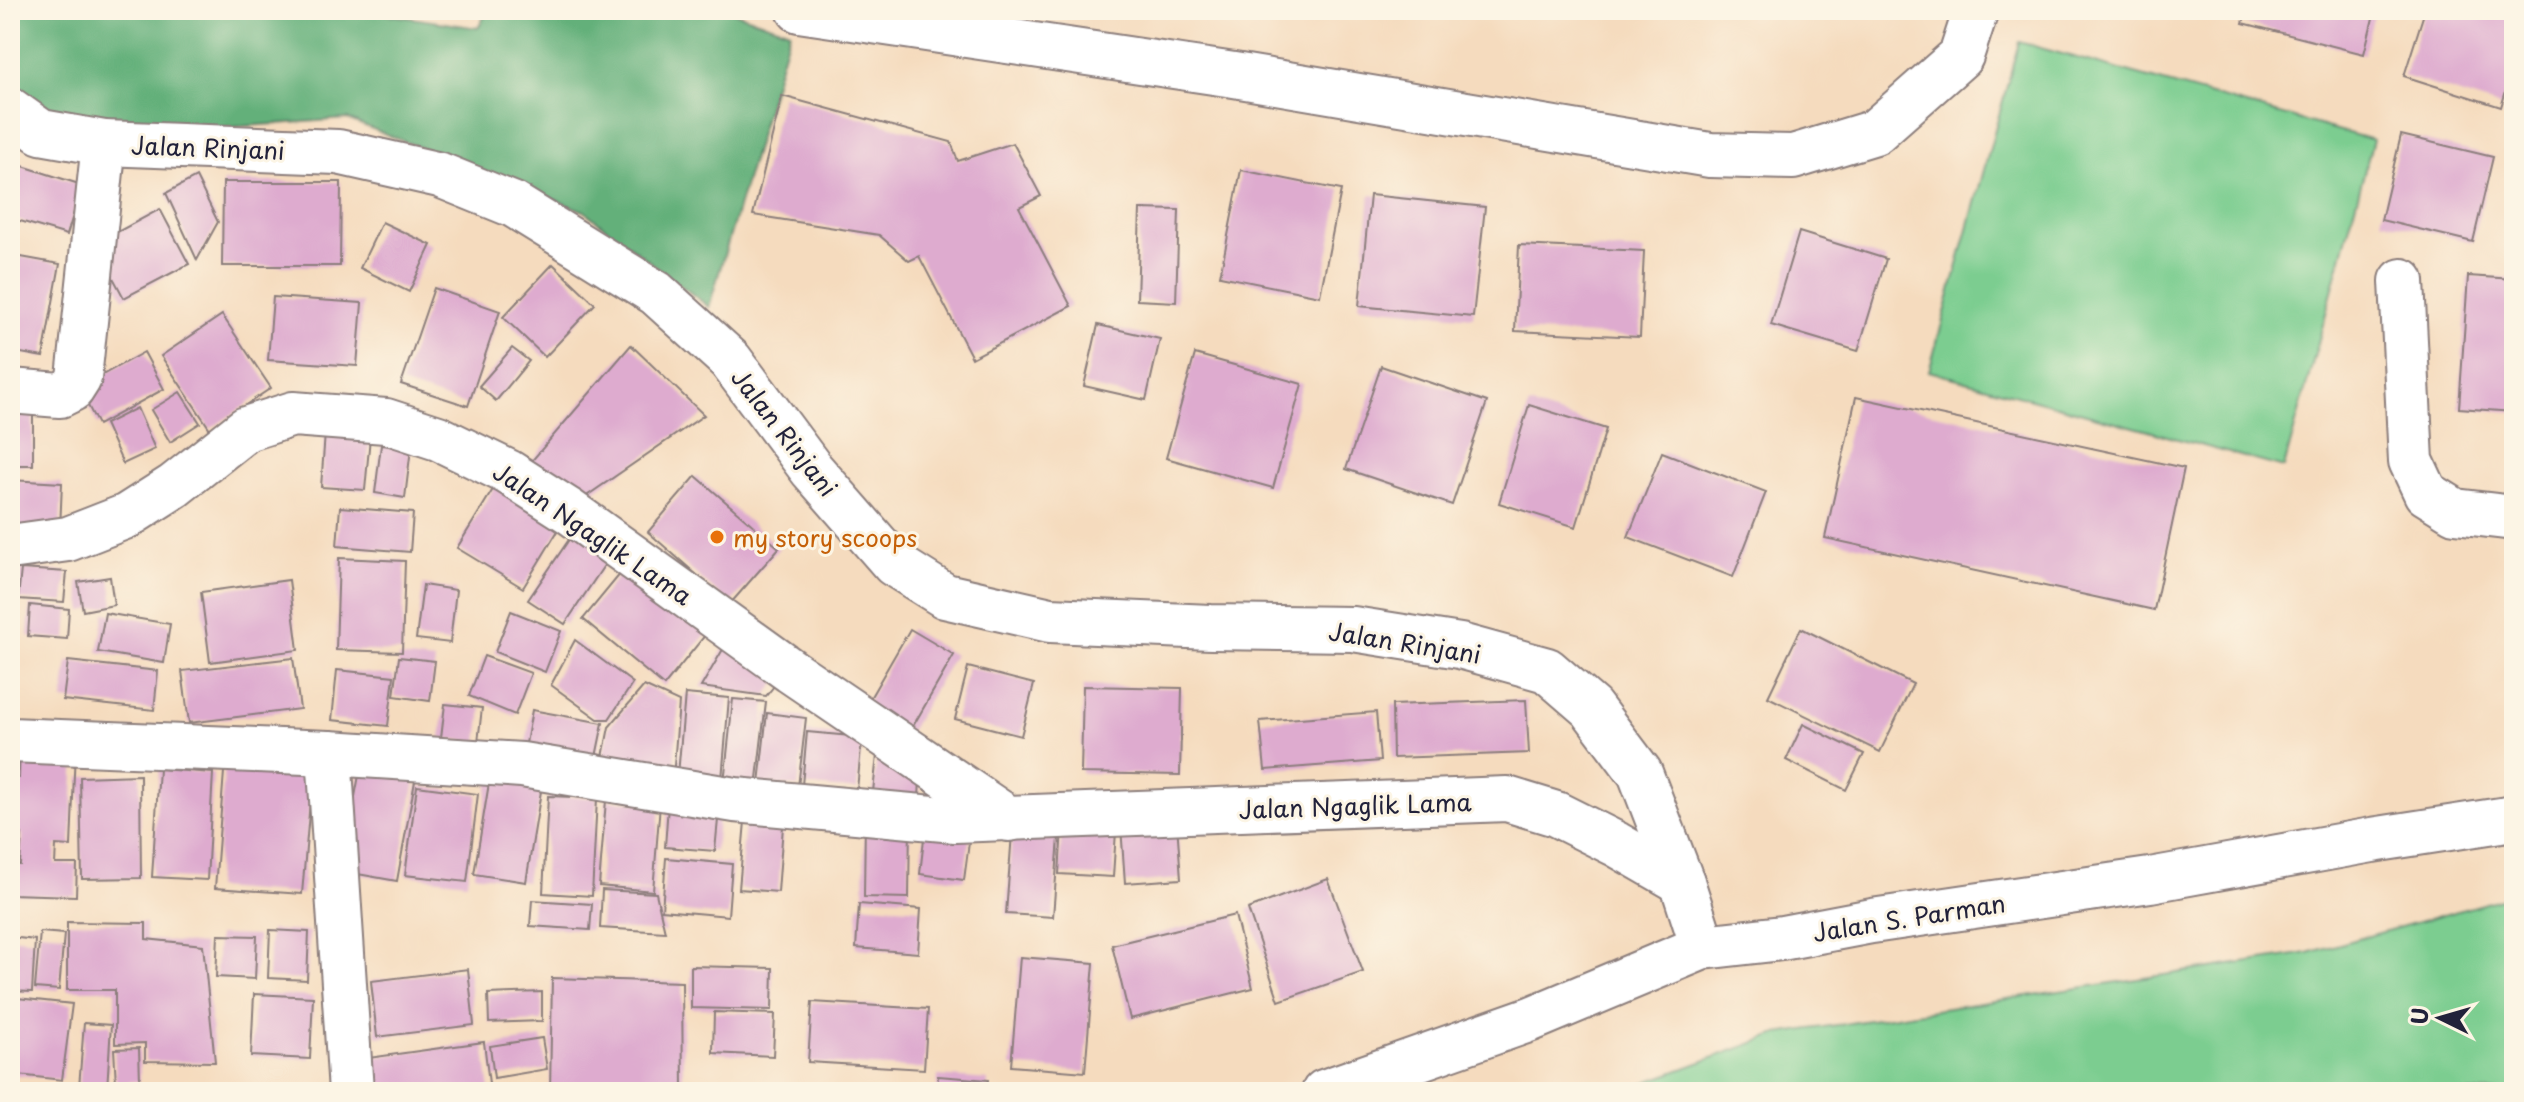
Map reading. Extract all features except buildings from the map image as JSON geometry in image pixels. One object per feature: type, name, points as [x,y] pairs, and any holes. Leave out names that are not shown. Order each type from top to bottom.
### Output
[{"type":"main road","points":[[799,10],[1234,75],[1710,155],[1793,157],[1875,132],[1961,56],[1976,10]]},
{"type":"main road","name":"Jalan Rinjani","points":[[10,110],[41,132],[104,143],[338,152],[440,175],[514,205],[656,293],[730,360],[812,470],[894,564],[945,596],[1050,620],[1353,629],[1460,646],[1547,670],[1591,708],[1640,773],[1703,947]]},
{"type":"main road","points":[[10,391],[60,395],[72,389],[79,378],[104,143]]},
{"type":"main road","points":[[2402,281],[2411,461],[2426,493],[2455,511],[2514,518]]},
{"type":"main road","name":"Jalan Ngaglik Lama","points":[[10,547],[68,539],[127,516],[174,486],[246,429],[293,414],[386,421],[438,438],[508,472],[625,551],[791,671],[1009,819]]},
{"type":"main road","name":"Jalan Ngaglik Lama","points":[[10,740],[329,753],[522,765],[751,801],[955,820],[1507,799],[1556,814],[1682,882]]},
{"type":"main road","points":[[329,753],[351,1092]]},
{"type":"main road","name":"Jalan S. Parman","points":[[1324,1092],[1531,1019],[1703,947],[1782,938],[1872,921],[2150,880],[2514,818]]},
{"type":"green space","points":[[10,10],[359,10],[478,28],[488,10],[727,10],[790,31],[709,307],[584,211],[347,119],[203,129],[88,130],[10,84]]},
{"type":"green space","points":[[2019,42],[2373,140],[2284,468],[1929,371]]},
{"type":"green space","points":[[2514,895],[2514,1092],[1619,1092],[1778,1034],[2308,953]]},
{"type":"place","name":"my story scoops","points":[[717,537]]}]
